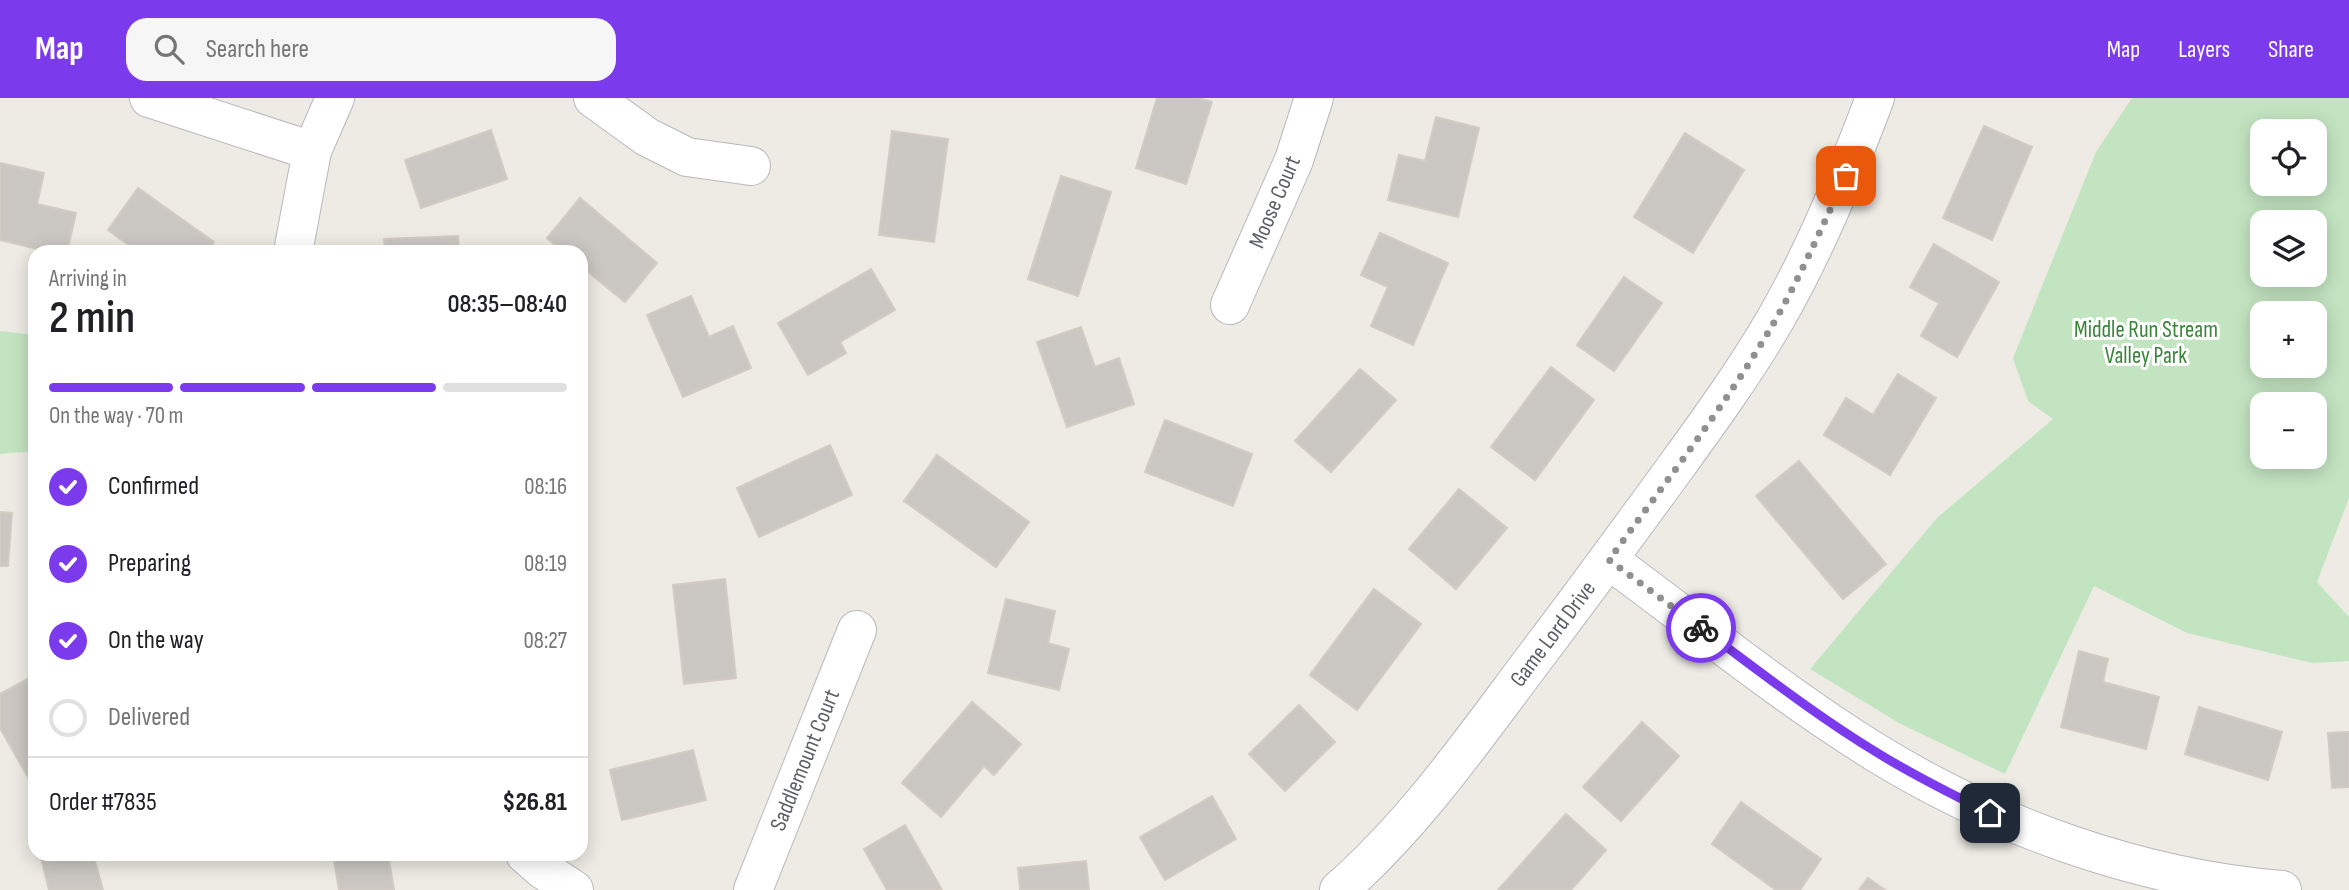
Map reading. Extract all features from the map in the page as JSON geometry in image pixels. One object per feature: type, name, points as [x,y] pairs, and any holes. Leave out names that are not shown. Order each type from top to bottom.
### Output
[{"type":"street","points":[[149,98],[312,151]]},
{"type":"street","points":[[294,245],[312,151],[335,98]]},
{"type":"street","points":[[593,98],[647,137],[687,157],[751,166]]},
{"type":"street","name":"Moose Court","points":[[1230,305],[1294,160],[1314,98]]},
{"type":"street","name":"Game Lord Drive","points":[[1339,890],[1388,842],[1438,785],[1609,560],[1728,394],[1775,320],[1805,265],[1846,176],[1875,98]]},
{"type":"street","points":[[1609,560],[1820,716],[1928,782],[1990,813],[2112,858],[2185,876],[2282,890]]},
{"type":"street","name":"Saddlemount Court","points":[[753,890],[857,630]]},
{"type":"street","points":[[531,871],[574,890]]},
{"type":"green space","name":"Middle Run Stream Valley Park","points":[[2132,98],[2349,98],[2349,498],[2317,582],[2349,617],[2349,661],[2312,663],[2187,633],[2094,586],[2005,774],[1899,723],[1810,669],[1937,518],[2053,419],[2028,401],[2013,358],[2096,152]]},
{"type":"green space","points":[[0,331],[28,334],[28,452],[0,454]]},
{"type":"building","points":[[1157,98],[1198,98],[1212,102],[1186,184],[1136,168]]},
{"type":"building","points":[[1436,117],[1479,128],[1458,217],[1388,200],[1399,155],[1425,161]]},
{"type":"building","points":[[1984,126],[2032,147],[1992,240],[1943,218]]},
{"type":"building","points":[[491,130],[507,179],[421,208],[405,160]]},
{"type":"building","points":[[892,131],[948,139],[934,242],[879,235]]},
{"type":"building","points":[[1685,133],[1744,170],[1693,253],[1634,217]]},
{"type":"building","points":[[0,163],[44,173],[37,204],[76,213],[69,245],[28,247],[0,240]]},
{"type":"building","points":[[1061,176],[1111,192],[1078,296],[1028,279]]},
{"type":"building","points":[[138,188],[214,242],[212,245],[128,245],[108,230]]},
{"type":"building","points":[[580,198],[657,263],[625,302],[588,272],[588,245],[556,245],[547,238]]},
{"type":"building","points":[[1380,233],[1448,263],[1413,345],[1371,326],[1388,287],[1361,275]]},
{"type":"building","points":[[458,236],[459,245],[384,245],[384,239]]},
{"type":"building","points":[[1934,244],[1999,282],[1957,357],[1921,336],[1939,303],[1910,287]]},
{"type":"building","points":[[871,269],[895,310],[840,342],[846,353],[808,375],[778,323]]},
{"type":"building","points":[[1624,277],[1662,303],[1614,371],[1577,345]]},
{"type":"building","points":[[691,296],[709,337],[733,326],[751,368],[683,397],[647,315]]},
{"type":"building","points":[[1081,327],[1095,367],[1119,358],[1134,404],[1067,427],[1037,342]]},
{"type":"building","points":[[1551,367],[1594,400],[1535,480],[1491,447]]},
{"type":"building","points":[[1360,369],[1396,400],[1331,472],[1295,441]]},
{"type":"building","points":[[1898,374],[1936,398],[1890,475],[1824,435],[1846,398],[1873,415]]},
{"type":"building","points":[[1165,420],[1252,454],[1233,506],[1145,472]]},
{"type":"building","points":[[830,445],[852,495],[759,537],[737,488]]},
{"type":"building","points":[[937,455],[1029,522],[996,567],[904,501]]},
{"type":"building","points":[[1799,461],[1886,564],[1843,599],[1756,496]]},
{"type":"building","points":[[1459,489],[1507,528],[1456,589],[1409,549]]},
{"type":"building","points":[[0,512],[12,513],[8,566],[0,566]]},
{"type":"building","points":[[725,579],[736,678],[684,684],[673,585]]},
{"type":"building","points":[[1374,589],[1421,624],[1357,710],[1310,675]]},
{"type":"building","points":[[1006,599],[1055,611],[1048,643],[1069,649],[1059,690],[988,673]]},
{"type":"building","points":[[2079,651],[2108,659],[2103,682],[2159,697],[2146,749],[2061,727]]},
{"type":"building","points":[[28,679],[28,777],[0,728],[0,694]]},
{"type":"building","points":[[972,702],[1021,744],[994,775],[984,766],[941,817],[902,783]]},
{"type":"building","points":[[1299,705],[1335,742],[1285,791],[1249,754]]},
{"type":"building","points":[[2199,707],[2282,732],[2268,780],[2185,754]]},
{"type":"building","points":[[1642,722],[1679,756],[1621,821],[1583,787]]},
{"type":"building","points":[[2349,732],[2349,787],[2332,788],[2328,733]]},
{"type":"building","points":[[693,750],[706,800],[622,820],[610,770]]},
{"type":"building","points":[[1212,796],[1236,839],[1165,880],[1140,837]]},
{"type":"building","points":[[1741,802],[1821,859],[1800,890],[1776,890],[1712,844]]},
{"type":"building","points":[[1566,814],[1606,850],[1571,890],[1498,890]]},
{"type":"building","points":[[905,825],[942,890],[887,890],[864,849]]},
{"type":"building","points":[[42,861],[95,861],[103,890],[49,890]]},
{"type":"building","points":[[334,861],[389,861],[394,890],[339,890]]},
{"type":"building","points":[[1086,861],[1089,890],[1020,890],[1018,868]]},
{"type":"building","points":[[1868,878],[1885,890],[1859,890]]},
{"type":"way so far","points":[[1701,628],[1609,560],[1728,394],[1775,320],[1805,265],[1846,176]]},
{"type":"route","points":[[1701,628],[1820,716],[1928,782],[1990,813]]}]
